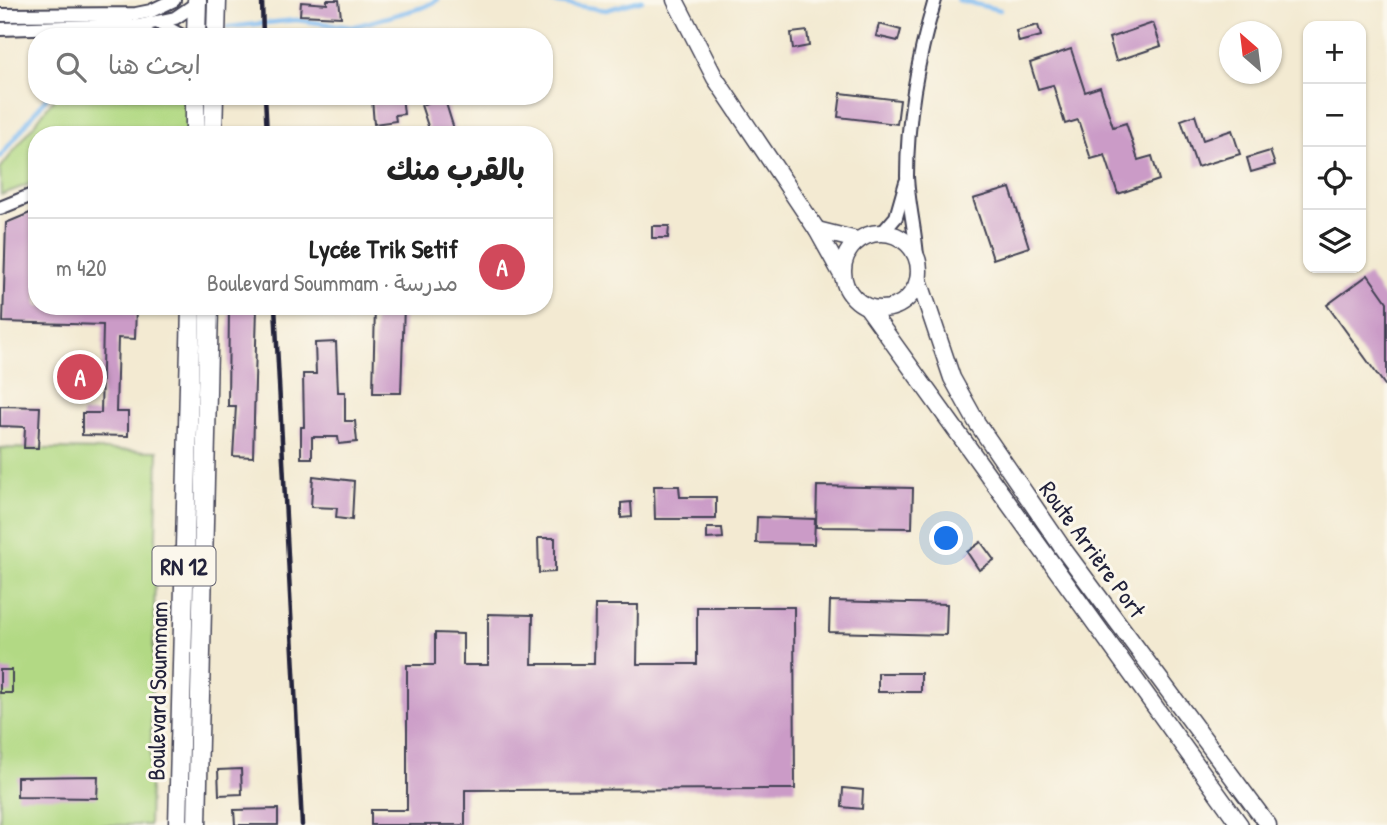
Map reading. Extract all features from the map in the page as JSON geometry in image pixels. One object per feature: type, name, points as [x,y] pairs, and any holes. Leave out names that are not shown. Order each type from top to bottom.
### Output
[{"type":"main road","points":[[216,28],[217,0]]},
{"type":"main road","points":[[197,28],[198,2]]},
{"type":"main road","points":[[195,105],[195,126]]},
{"type":"main road","points":[[213,126],[214,105]]},
{"type":"main road","name":"Boulevard Soummam","points":[[178,825],[191,315]]},
{"type":"main road","name":"Boulevard Soummam","points":[[197,825],[209,315]]},
{"type":"street","points":[[0,29],[129,20],[174,0]]},
{"type":"street","points":[[675,0],[715,78],[817,230],[850,295],[868,308],[881,310],[905,301],[919,280],[907,178]]},
{"type":"street","points":[[842,275],[848,250],[857,240],[883,232],[896,217],[907,178],[915,89],[923,42],[935,0]]},
{"type":"street","points":[[160,24],[183,15],[198,2]]},
{"type":"street","points":[[0,15],[129,20],[160,24],[167,28]]},
{"type":"street","points":[[129,20],[141,28]]},
{"type":"street","points":[[0,208],[28,197]]},
{"type":"street","points":[[817,230],[857,240]]},
{"type":"street","points":[[883,232],[903,240],[917,256]]},
{"type":"street","name":"Route Arrière Port","points":[[919,280],[952,378],[977,423],[1064,550],[1268,825]]},
{"type":"street","name":"Route Arrière Port","points":[[868,308],[1240,825]]},
{"type":"green space","points":[[49,105],[186,105],[187,126],[33,126]]},
{"type":"green space","points":[[28,132],[28,184],[1,195],[0,169]]},
{"type":"green space","points":[[0,448],[158,451],[149,825],[0,825]]},
{"type":"building","points":[[327,0],[339,0],[341,17],[300,15],[301,2],[327,4]]},
{"type":"building","points":[[1153,23],[1161,46],[1116,61],[1109,38]]},
{"type":"building","points":[[879,24],[901,30],[898,41],[876,36]]},
{"type":"building","points":[[1038,25],[1041,36],[1019,42],[1016,31]]},
{"type":"building","points":[[807,31],[809,46],[793,49],[791,33]]},
{"type":"building","points":[[1071,49],[1085,92],[1100,87],[1113,127],[1126,123],[1138,160],[1152,156],[1159,180],[1118,194],[1105,155],[1091,159],[1078,120],[1065,124],[1053,85],[1038,89],[1030,63]]},
{"type":"building","points":[[841,93],[900,100],[897,124],[838,117]]},
{"type":"building","points":[[372,105],[403,105],[404,114],[395,115],[396,121],[374,124]]},
{"type":"building","points":[[421,105],[446,105],[453,126],[428,126]]},
{"type":"building","points":[[1195,115],[1203,140],[1232,130],[1240,154],[1197,167],[1181,120]]},
{"type":"building","points":[[1270,151],[1275,165],[1251,172],[1247,158]]},
{"type":"building","points":[[1010,188],[1029,247],[993,259],[973,199]]},
{"type":"building","points":[[28,214],[28,315],[136,315],[135,339],[118,338],[116,412],[128,412],[128,436],[82,435],[82,413],[101,413],[103,325],[3,322],[6,223]]},
{"type":"building","points":[[652,226],[669,226],[668,238],[652,238]]},
{"type":"building","points":[[1368,275],[1387,302],[1387,388],[1327,305]]},
{"type":"building","points":[[229,315],[257,315],[253,457],[233,456],[236,406],[228,406]]},
{"type":"building","points":[[375,315],[404,315],[401,393],[373,393]]},
{"type":"building","points":[[336,342],[338,392],[345,392],[345,421],[355,421],[357,442],[339,444],[338,437],[312,437],[312,458],[301,458],[301,427],[304,427],[303,374],[316,374],[315,343]]},
{"type":"building","points":[[0,406],[40,407],[38,448],[24,448],[25,427],[0,426]]},
{"type":"building","points":[[313,476],[354,481],[352,520],[336,518],[337,508],[311,507]]},
{"type":"building","points":[[654,486],[679,486],[680,497],[716,497],[716,519],[655,519]]},
{"type":"building","points":[[817,486],[913,488],[912,528],[816,527]]},
{"type":"building","points":[[631,502],[632,517],[621,518],[621,503]]},
{"type":"building","points":[[757,517],[815,519],[814,544],[756,543]]},
{"type":"building","points":[[707,528],[722,528],[723,538],[707,539]]},
{"type":"building","points":[[538,538],[555,538],[555,572],[539,573]]},
{"type":"building","points":[[981,542],[994,560],[979,570],[967,552]]},
{"type":"building","points":[[830,601],[947,604],[946,635],[829,632]]},
{"type":"building","points":[[595,605],[638,605],[637,664],[697,664],[697,607],[794,607],[795,789],[465,790],[465,825],[371,825],[371,810],[407,810],[407,665],[435,665],[435,633],[463,634],[463,665],[488,665],[488,614],[533,615],[532,664],[594,664]]},
{"type":"building","points":[[0,670],[12,670],[12,693],[0,693]]},
{"type":"building","points":[[878,673],[921,673],[921,692],[878,692]]},
{"type":"building","points":[[241,769],[242,794],[219,795],[218,770]]},
{"type":"building","points":[[98,776],[97,798],[17,797],[17,777]]},
{"type":"building","points":[[843,788],[863,790],[862,809],[842,807]]},
{"type":"building","points":[[278,809],[278,825],[235,825],[234,810]]},
{"type":"waterway","points":[[228,27],[296,20],[352,27],[424,7],[437,0]]},
{"type":"waterway","points":[[539,0],[606,10],[642,0]]},
{"type":"waterway","points":[[958,0],[1000,10]]},
{"type":"waterway","points":[[0,157],[41,105]]},
{"type":"railway","points":[[262,0],[263,28]]},
{"type":"railway","points":[[265,105],[267,126]]},
{"type":"railway","points":[[275,315],[302,825]]},
{"type":"place","name":"Lycée Trik Setif","points":[[80,377]]}]
